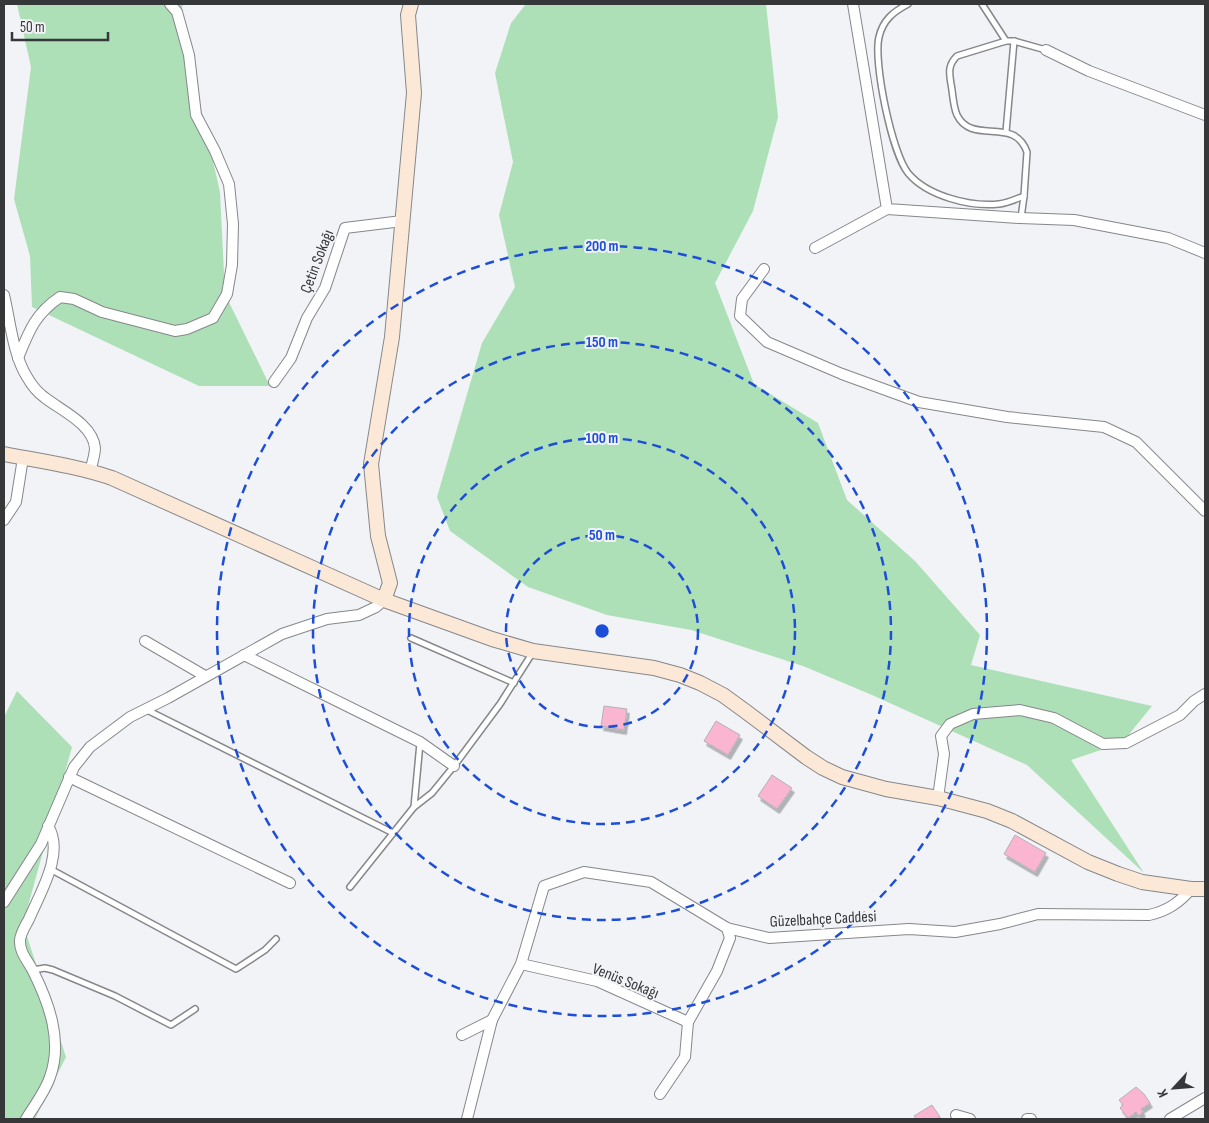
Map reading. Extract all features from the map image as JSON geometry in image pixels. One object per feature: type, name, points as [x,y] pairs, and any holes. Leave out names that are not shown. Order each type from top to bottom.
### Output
[{"type":"street","points":[[18,358],[40,313],[60,297],[74,299],[109,314],[175,331],[187,329],[213,318],[228,294],[232,265],[233,224],[229,184],[215,151],[196,115],[189,55],[178,12],[170,4]]},
{"type":"street","points":[[4,902],[41,844],[70,777],[82,756],[90,747],[130,717],[168,698],[282,634],[327,619],[358,615],[376,607],[384,600],[390,583],[378,536],[371,464],[392,337],[414,93],[408,15],[411,4]]},
{"type":"street","points":[[853,4],[887,209]]},
{"type":"street","points":[[1046,50],[1089,71],[1205,115]]},
{"type":"street","points":[[815,248],[887,209],[1083,222],[1168,238],[1205,253]]},
{"type":"street","name":"Çetin Sokağı","points":[[274,382],[291,358],[307,318],[325,288],[345,228],[402,221]]},
{"type":"street","points":[[764,270],[742,299],[740,316],[767,342],[842,374],[919,402],[1006,417],[1104,427],[1136,442],[1205,511]]},
{"type":"street","points":[[4,295],[18,358],[26,376],[42,396],[77,421],[86,429],[92,439],[95,448],[90,471]]},
{"type":"street","points":[[4,454],[90,471],[134,488],[384,600],[492,640],[533,651],[654,668],[680,675],[723,696],[823,768],[862,783],[979,808],[1012,820],[1088,862],[1142,882],[1198,889]]},
{"type":"street","points":[[4,520],[16,502],[23,458]]},
{"type":"street","points":[[145,641],[205,676]]},
{"type":"street","points":[[244,655],[420,742],[454,766]]},
{"type":"street","points":[[938,798],[944,754],[941,736],[950,724],[973,714],[1020,710],[1054,718],[1103,744],[1126,744],[1180,715],[1194,701],[1205,694]]},
{"type":"street","points":[[70,777],[290,883]]},
{"type":"street","points":[[26,1119],[48,1082],[56,1050],[55,1034],[42,993],[33,970],[22,952],[20,939],[50,869],[55,848],[48,826]]},
{"type":"street","name":"Güzelbahçe Caddesi","points":[[521,964],[544,886],[584,872],[651,882],[727,928],[769,938],[909,928],[955,932],[1000,924],[1038,914],[1149,915],[1162,912],[1174,906],[1198,889]]},
{"type":"street","points":[[660,1094],[685,1057],[688,1022],[717,971],[730,938],[727,928]]},
{"type":"street","points":[[467,1119],[492,1020],[521,964]]},
{"type":"street","name":"Venüs Sokağı","points":[[521,964],[597,982],[688,1022]]},
{"type":"street","points":[[462,1035],[492,1020]]},
{"type":"street","points":[[1170,1119],[1205,1098]]},
{"type":"street","points":[[956,1115],[970,1119]]},
{"type":"street","points":[[1027,1119],[1032,1119]]},
{"type":"lane","points":[[908,4],[893,12],[887,19],[879,38],[877,51],[887,114],[896,150],[902,163],[909,174],[926,188],[950,199],[992,205],[1009,202],[1024,196]]},
{"type":"lane","points":[[982,4],[1006,41]]},
{"type":"lane","points":[[1020,218],[1024,196],[1027,152],[1021,140],[1006,132],[974,130],[962,121],[957,114],[949,70],[957,56],[1006,41],[1014,41],[1046,50]]},
{"type":"lane","points":[[1006,132],[1014,41]]},
{"type":"lane","points":[[411,638],[514,683]]},
{"type":"lane","points":[[350,887],[414,807],[432,793],[454,766],[500,704],[533,651]]},
{"type":"lane","points":[[145,709],[393,833]]},
{"type":"lane","points":[[414,807],[420,742]]},
{"type":"lane","points":[[50,869],[236,969],[265,950],[276,939]]},
{"type":"lane","points":[[33,970],[45,968],[53,970],[115,996],[171,1025],[195,1009]]},
{"type":"green space","points":[[17,4],[183,4],[180,16],[220,192],[225,294],[270,386],[199,386],[32,307],[30,256],[14,199],[31,67]]},
{"type":"green space","points":[[526,4],[766,4],[778,117],[753,211],[715,283],[754,384],[818,423],[847,500],[915,561],[980,635],[971,665],[1152,706],[1122,743],[1071,760],[1144,873],[1027,765],[803,666],[691,630],[607,615],[528,587],[450,531],[437,497],[482,343],[515,287],[499,215],[513,162],[495,73],[511,23]]},
{"type":"green space","points":[[17,691],[72,747],[23,924],[66,1057],[35,1119],[4,1119],[4,717]]},
{"type":"building","points":[[604,706],[627,709],[624,730],[601,726]]},
{"type":"building","points":[[716,721],[740,735],[728,755],[704,741]]},
{"type":"building","points":[[772,775],[792,788],[777,809],[758,796]]},
{"type":"building","points":[[1015,835],[1046,853],[1035,872],[1004,854]]},
{"type":"building","points":[[1136,1087],[1150,1103],[1141,1109],[1143,1112],[1139,1116],[1136,1112],[1128,1118],[1120,1108],[1123,1105],[1119,1100]]},
{"type":"building","points":[[932,1105],[940,1117],[936,1119],[916,1119],[914,1116]]}]
